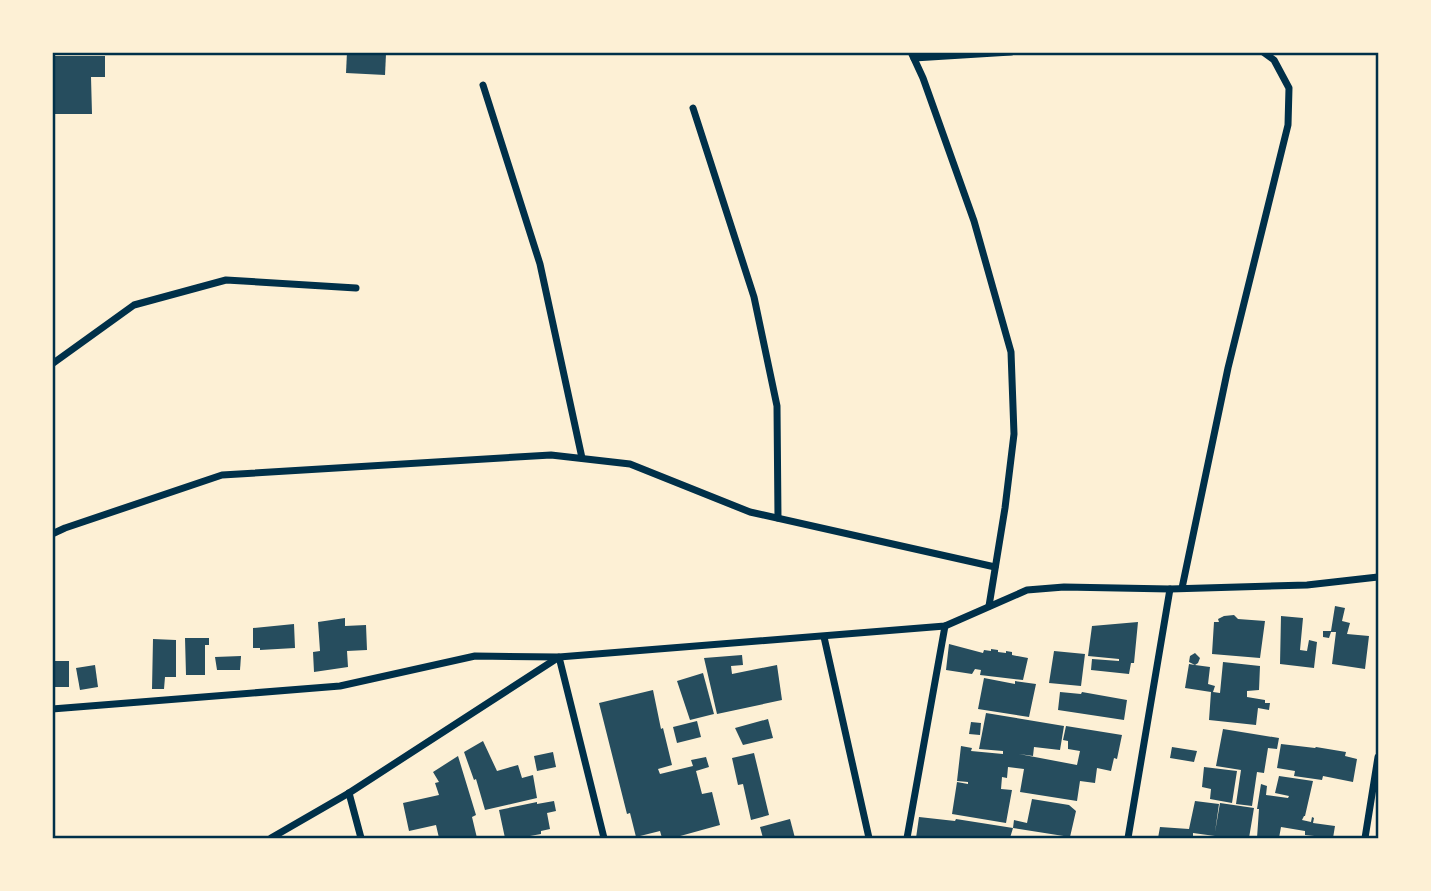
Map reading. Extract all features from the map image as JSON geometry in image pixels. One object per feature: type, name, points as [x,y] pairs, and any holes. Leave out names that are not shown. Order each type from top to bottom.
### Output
[{"type":"street","points":[[989,606],[1014,434],[1011,352],[974,221],[913,55],[1012,52]]},
{"type":"street","points":[[1182,588],[1228,368],[1288,125],[1289,88],[1274,60],[1263,52]]},
{"type":"street","points":[[483,85],[540,264],[582,458]]},
{"type":"street","points":[[693,108],[754,297],[777,406],[778,518]]},
{"type":"street","points":[[52,364],[134,305],[226,280],[356,288]]},
{"type":"street","points":[[52,534],[222,475],[551,455],[629,464],[750,512],[995,567]]},
{"type":"street","points":[[52,709],[340,686],[475,656],[558,657],[945,626],[1027,590],[1064,587],[1170,589],[1307,585],[1378,577]]},
{"type":"street","points":[[1128,838],[1170,589]]},
{"type":"street","points":[[907,838],[945,626]]},
{"type":"street","points":[[824,636],[869,838]]},
{"type":"street","points":[[271,838],[349,793],[558,657]]},
{"type":"street","points":[[558,657],[604,838]]},
{"type":"street","points":[[1365,838],[1378,757]]},
{"type":"street","points":[[349,793],[361,838]]},
{"type":"building","points":[[347,52],[386,54],[385,75],[346,73]]},
{"type":"building","points":[[52,56],[105,56],[105,77],[91,77],[92,114],[52,114]]},
{"type":"building","points":[[1335,606],[1345,608],[1342,621],[1350,623],[1347,634],[1369,636],[1365,669],[1332,664],[1336,632],[1331,632],[1329,638],[1323,637],[1323,631],[1331,631]]},
{"type":"building","points":[[1234,615],[1238,619],[1265,621],[1260,658],[1212,654],[1214,622],[1219,622],[1218,619],[1224,616]]},
{"type":"building","points":[[1281,616],[1303,618],[1300,650],[1307,651],[1309,640],[1317,642],[1314,668],[1280,664]]},
{"type":"building","points":[[345,618],[345,626],[366,625],[367,650],[347,651],[348,667],[314,672],[313,652],[320,651],[318,622]]},
{"type":"building","points":[[1138,622],[1134,663],[1131,663],[1129,674],[1091,670],[1092,659],[1119,661],[1088,656],[1092,626]]},
{"type":"building","points":[[294,624],[295,648],[253,648],[253,628]]},
{"type":"building","points":[[185,638],[209,638],[209,645],[205,645],[205,675],[186,675]]},
{"type":"building","points":[[153,639],[176,640],[176,677],[165,677],[164,689],[152,689]]},
{"type":"building","points":[[949,644],[983,653],[984,650],[991,649],[1012,652],[1012,655],[1028,658],[1023,680],[980,675],[981,670],[975,669],[972,674],[946,670]]},
{"type":"building","points":[[1054,651],[1085,654],[1081,686],[1049,683]]},
{"type":"building","points":[[1195,653],[1200,658],[1195,665],[1189,662],[1190,656]]},
{"type":"building","points":[[742,655],[743,665],[731,666],[732,674],[777,665],[782,700],[717,714],[704,658]]},
{"type":"building","points":[[241,656],[240,670],[217,670],[215,657]]},
{"type":"building","points":[[52,661],[69,661],[69,687],[52,687]]},
{"type":"building","points":[[1223,662],[1260,666],[1259,690],[1247,691],[1247,697],[1270,703],[1269,710],[1258,708],[1256,725],[1209,720],[1211,692],[1185,688],[1189,664],[1210,667],[1208,684],[1215,686],[1213,692],[1220,693]]},
{"type":"building","points":[[95,665],[98,687],[80,690],[76,668]]},
{"type":"building","points":[[703,673],[714,714],[690,720],[677,681]]},
{"type":"building","points":[[984,678],[1015,684],[1015,681],[1036,684],[1029,717],[978,709]]},
{"type":"building","points":[[653,690],[672,765],[658,769],[660,774],[693,766],[691,760],[706,757],[709,767],[696,771],[702,794],[712,792],[720,825],[673,838],[662,838],[660,831],[636,837],[630,813],[627,814],[599,703]]},
{"type":"building","points":[[1060,692],[1082,692],[1127,700],[1124,720],[1058,710]]},
{"type":"building","points":[[986,713],[1064,726],[1060,750],[1034,747],[1033,756],[1019,754],[1077,765],[1080,751],[1068,749],[1068,741],[1063,740],[1066,726],[1122,735],[1117,759],[1114,758],[1111,771],[1097,768],[1095,783],[1080,781],[1077,801],[1020,792],[1024,769],[1008,767],[1007,778],[1002,777],[1001,789],[1012,790],[1006,823],[952,814],[957,782],[968,784],[957,781],[961,746],[972,748],[971,751],[1003,754],[1003,751],[979,749]]},
{"type":"building","points":[[768,719],[773,738],[743,745],[735,728]]},
{"type":"building","points":[[697,721],[701,737],[677,743],[673,727]]},
{"type":"building","points":[[971,722],[981,723],[980,735],[969,734]]},
{"type":"building","points":[[1223,729],[1279,738],[1277,749],[1268,748],[1264,773],[1257,772],[1252,806],[1236,804],[1241,770],[1216,766]]},
{"type":"building","points":[[483,741],[497,771],[518,765],[522,778],[533,775],[537,798],[485,810],[464,752]]},
{"type":"building","points":[[1281,744],[1346,752],[1345,756],[1357,759],[1353,782],[1323,776],[1322,780],[1294,776],[1295,771],[1277,768]]},
{"type":"building","points":[[1172,747],[1197,751],[1194,762],[1170,758]]},
{"type":"building","points":[[553,752],[556,767],[537,771],[534,756]]},
{"type":"building","points":[[754,753],[769,815],[751,820],[743,784],[738,785],[732,758]]},
{"type":"building","points":[[458,756],[476,815],[472,817],[477,838],[439,838],[436,825],[409,831],[403,803],[439,795],[435,783],[439,782],[433,772]]},
{"type":"building","points":[[1204,767],[1237,771],[1232,803],[1210,799],[1211,789],[1202,787]]},
{"type":"building","points":[[1279,776],[1313,781],[1302,820],[1311,822],[1312,817],[1313,823],[1335,826],[1333,838],[1305,835],[1305,831],[1281,827],[1279,838],[1257,838],[1257,809],[1261,784],[1267,786],[1266,795],[1289,796],[1275,793]]},
{"type":"building","points":[[1032,799],[1069,805],[1076,811],[1070,837],[1013,828],[1014,820],[1027,823]]},
{"type":"building","points":[[554,801],[556,811],[547,813],[550,829],[541,831],[541,834],[505,838],[499,810]]},
{"type":"building","points":[[1195,801],[1219,804],[1215,832],[1220,803],[1254,808],[1249,838],[1221,838],[1193,833],[1193,838],[1158,838],[1160,827],[1189,829]]},
{"type":"building","points":[[919,817],[956,819],[1013,828],[1010,838],[916,838]]},
{"type":"building","points":[[790,819],[795,838],[763,838],[760,827]]}]
